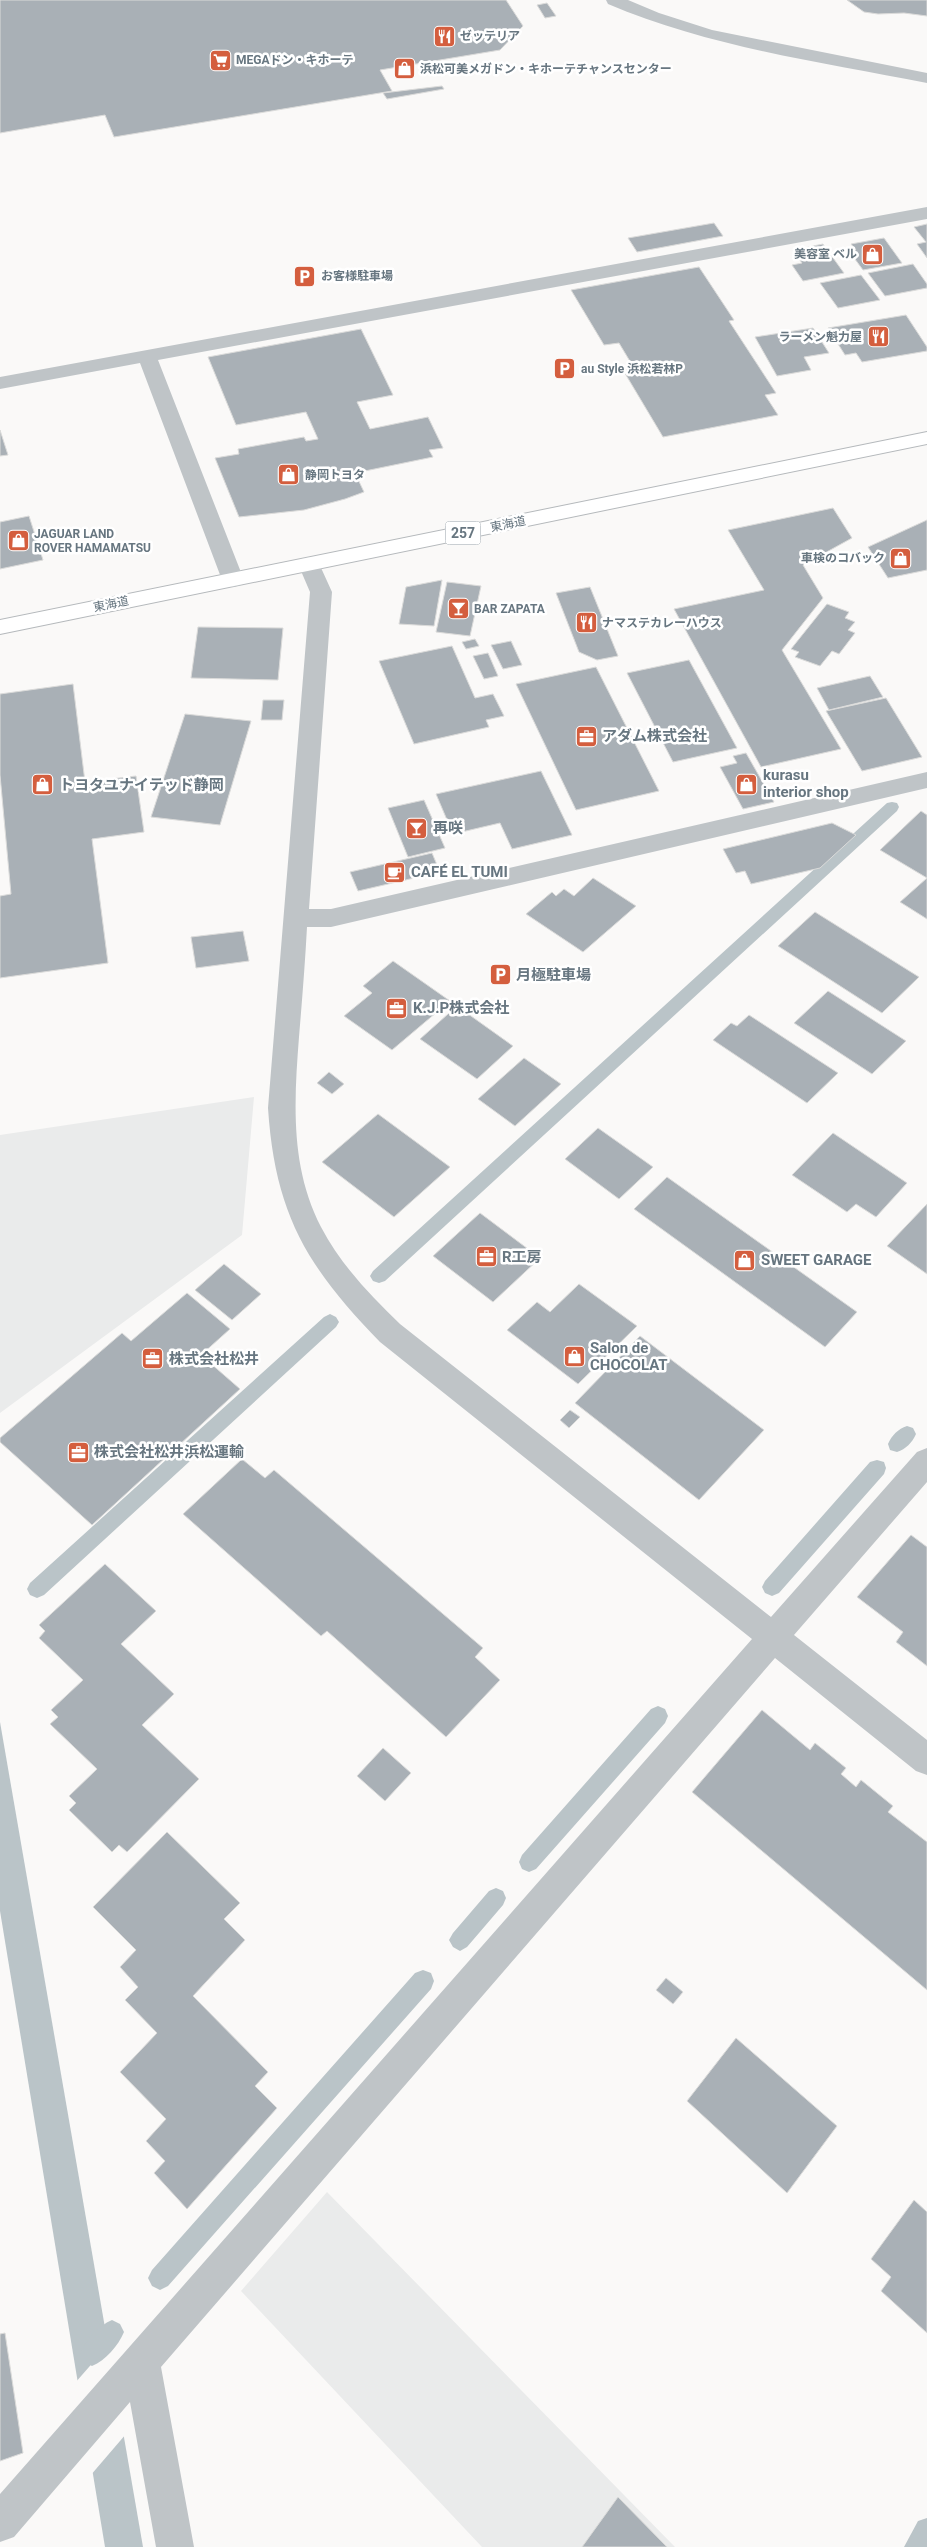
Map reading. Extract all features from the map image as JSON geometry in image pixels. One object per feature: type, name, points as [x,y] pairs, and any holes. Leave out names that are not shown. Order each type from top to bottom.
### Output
[{"type":"highway","name":"東海道","points":[[0,627],[927,438]]},
{"type":"street","points":[[614,0],[653,17],[709,34],[927,78]]},
{"type":"street","points":[[0,383],[927,213]]},
{"type":"street","points":[[147,356],[233,580]]},
{"type":"street","points":[[310,564],[321,592],[281,1108],[282,1142],[288,1176],[299,1209],[314,1243],[335,1275],[360,1305],[390,1333],[927,1760]]},
{"type":"street","points":[[296,918],[331,918],[927,780]]},
{"type":"street","points":[[0,2523],[927,1460]]},
{"type":"street","points":[[139,2364],[175,2547]]},
{"type":"shaded area","points":[[254,1097],[242,1235],[0,1413],[0,1135]]},
{"type":"shaded area","points":[[0,1722],[143,2547],[105,2547],[0,1911]]},
{"type":"shaded area","points":[[327,2192],[675,2547],[482,2547],[241,2291]]},
{"type":"pier","points":[[110,2343],[126,2434],[90,2476],[75,2383]]},
{"type":"building","name":"MEGAドン・キホーテ","points":[[0,0],[506,0],[523,26],[500,50],[380,70],[392,91],[114,137],[105,115],[0,133]]},
{"type":"building","points":[[847,0],[927,0],[927,16],[904,13],[878,14],[864,12]]},
{"type":"building","points":[[547,3],[556,16],[545,18],[537,5]]},
{"type":"building","points":[[442,86],[444,89],[387,99],[383,93]]},
{"type":"building","points":[[714,223],[723,236],[637,252],[628,238]]},
{"type":"building","points":[[927,224],[927,258],[917,244],[926,242],[914,227]]},
{"type":"building","points":[[884,238],[902,263],[863,270],[849,251],[856,250],[851,244]]},
{"type":"building","points":[[823,244],[844,273],[803,281],[792,265],[802,263],[793,250]]},
{"type":"building","points":[[913,264],[927,284],[927,288],[885,296],[868,273]]},
{"type":"building","points":[[699,267],[734,320],[729,321],[776,393],[765,395],[778,415],[663,437],[623,370],[634,368],[619,343],[604,345],[571,290]]},
{"type":"building","points":[[861,275],[880,300],[838,308],[820,283]]},
{"type":"building","name":"ラーメン魁力屋","points":[[906,315],[927,347],[927,351],[862,362],[856,353],[845,355],[828,328]]},
{"type":"building","points":[[813,328],[829,353],[804,357],[811,370],[777,376],[755,337]]},
{"type":"building","points":[[361,329],[393,395],[357,402],[370,429],[428,417],[443,448],[429,450],[433,457],[355,473],[364,492],[345,499],[304,510],[239,517],[215,458],[239,454],[238,449],[304,437],[306,441],[318,439],[306,412],[236,425],[208,357]]},
{"type":"building","points":[[0,430],[8,455],[0,456]]},
{"type":"building","points":[[833,508],[852,538],[803,565],[823,598],[782,650],[841,749],[761,767],[674,609],[764,590],[728,530]]},
{"type":"building","name":"JAGUAR LAND ROVER HAMAMATSU","points":[[29,516],[43,560],[0,569],[0,522]]},
{"type":"building","name":"車検のコバック","points":[[927,520],[927,570],[888,578],[868,547]]},
{"type":"building","points":[[442,580],[434,626],[399,624],[406,587]]},
{"type":"building","name":"BAR ZAPATA","points":[[447,582],[481,586],[470,636],[436,632]]},
{"type":"building","name":"ナマステカレーハウス","points":[[590,587],[618,656],[597,660],[579,652],[556,593]]},
{"type":"building","points":[[827,604],[849,612],[845,618],[855,622],[848,630],[855,633],[839,654],[832,651],[820,666],[795,657],[799,652],[791,649]]},
{"type":"building","points":[[198,627],[283,628],[278,680],[191,678]]},
{"type":"building","points":[[475,639],[479,646],[466,649],[462,642]]},
{"type":"building","points":[[511,641],[522,665],[503,669],[491,645]]},
{"type":"building","points":[[452,646],[475,698],[493,694],[504,716],[486,720],[489,727],[414,744],[379,661]]},
{"type":"building","points":[[488,653],[498,676],[484,679],[473,656]]},
{"type":"building","points":[[689,660],[737,748],[673,762],[627,673]]},
{"type":"building","points":[[596,667],[659,791],[576,810],[516,684]]},
{"type":"building","points":[[870,676],[883,697],[829,710],[817,688]]},
{"type":"building","points":[[73,684],[85,782],[136,776],[144,832],[92,839],[108,963],[0,978],[0,896],[11,894],[0,775],[0,694]]},
{"type":"building","points":[[886,698],[922,757],[862,771],[826,711]]},
{"type":"building","points":[[263,700],[284,700],[282,720],[261,720]]},
{"type":"building","points":[[185,714],[251,721],[220,825],[151,817]]},
{"type":"building","name":"kurasu interior shop","points":[[746,753],[774,802],[743,809],[720,767],[737,763],[733,756]]},
{"type":"building","points":[[541,771],[572,835],[512,849],[500,823],[453,834],[436,794]]},
{"type":"building","name":"再咲","points":[[424,800],[445,848],[408,857],[388,808]]},
{"type":"building","points":[[921,811],[927,815],[927,878],[880,850]]},
{"type":"building","points":[[832,823],[856,835],[820,868],[751,884],[745,871],[736,873],[723,849]]},
{"type":"building","points":[[432,853],[440,872],[358,891],[350,872]]},
{"type":"building","points":[[593,878],[636,906],[583,952],[526,914],[552,892],[556,896],[564,889],[574,896]]},
{"type":"building","points":[[927,878],[927,919],[900,902]]},
{"type":"building","points":[[815,912],[919,977],[882,1013],[778,946]]},
{"type":"building","points":[[243,931],[249,961],[196,968],[191,937]]},
{"type":"building","points":[[393,961],[450,1001],[392,1050],[344,1016],[372,993],[363,986]]},
{"type":"building","points":[[828,991],[906,1041],[872,1074],[794,1023]]},
{"type":"building","points":[[457,1006],[513,1046],[477,1079],[420,1039]]},
{"type":"building","points":[[749,1015],[838,1073],[807,1103],[713,1040],[731,1023],[737,1026]]},
{"type":"building","points":[[524,1058],[561,1084],[515,1126],[478,1099]]},
{"type":"building","points":[[329,1072],[344,1084],[332,1094],[317,1083]]},
{"type":"building","points":[[378,1114],[450,1167],[394,1217],[322,1162]]},
{"type":"building","points":[[598,1128],[653,1167],[619,1199],[565,1159]]},
{"type":"building","points":[[833,1133],[907,1183],[876,1217],[856,1204],[847,1212],[792,1175]]},
{"type":"building","name":"SWEET GARAGE","points":[[667,1177],[857,1312],[825,1347],[634,1209]]},
{"type":"building","points":[[927,1204],[927,1274],[887,1246]]},
{"type":"building","points":[[480,1213],[540,1258],[493,1302],[433,1256]]},
{"type":"building","points":[[224,1264],[261,1294],[232,1320],[195,1290]]},
{"type":"building","name":"Salon de CHOCOLAT","points":[[579,1284],[637,1326],[578,1384],[507,1330],[537,1302],[550,1312]]},
{"type":"building","points":[[187,1293],[230,1329],[201,1355],[240,1389],[92,1525],[0,1442],[0,1438],[122,1333],[131,1341]]},
{"type":"building","points":[[640,1336],[764,1430],[699,1500],[575,1403]]},
{"type":"building","points":[[570,1410],[580,1417],[569,1428],[560,1420]]},
{"type":"building","points":[[242,1459],[265,1478],[274,1470],[483,1648],[475,1657],[500,1680],[446,1737],[327,1631],[321,1636],[183,1514]]},
{"type":"building","points":[[911,1535],[927,1547],[927,1666],[896,1642],[903,1632],[857,1597]]},
{"type":"building","points":[[105,1564],[156,1611],[121,1644],[174,1694],[142,1725],[199,1779],[127,1852],[119,1845],[112,1852],[69,1810],[76,1803],[69,1796],[97,1769],[50,1724],[58,1717],[51,1710],[83,1680],[39,1638],[45,1631],[39,1625]]},
{"type":"building","points":[[762,1710],[810,1750],[815,1743],[846,1768],[841,1774],[856,1787],[861,1780],[893,1806],[888,1812],[927,1842],[927,1990],[692,1792]]},
{"type":"building","points":[[383,1748],[411,1773],[385,1801],[357,1776]]},
{"type":"building","points":[[167,1832],[240,1903],[224,1919],[245,1940],[193,1996],[268,2072],[255,2086],[277,2108],[187,2209],[154,2173],[165,2161],[146,2141],[166,2119],[120,2072],[157,2033],[125,2000],[138,1987],[120,1967],[136,1950],[93,1907]]},
{"type":"building","points":[[666,1978],[683,1992],[673,2004],[656,1990]]},
{"type":"building","points":[[736,2038],[837,2126],[787,2193],[687,2101]]},
{"type":"building","points":[[914,2200],[927,2212],[927,2333],[881,2291],[891,2277],[871,2259]]},
{"type":"building","points":[[5,2333],[23,2453],[0,2461],[0,2334]]},
{"type":"building","points":[[618,2497],[667,2547],[582,2547]]},
{"type":"waterway","points":[[379,1276],[892,807]]},
{"type":"waterway","points":[[37,1589],[330,1322]]},
{"type":"waterway","points":[[897,1444],[907,1434]]},
{"type":"waterway","points":[[772,1587],[877,1468]]},
{"type":"waterway","points":[[529,1862],[658,1716]]},
{"type":"waterway","points":[[460,1940],[496,1898]]},
{"type":"waterway","points":[[160,2278],[423,1981]]},
{"type":"waterway","points":[[92,2354],[112,2332]]},
{"type":"waterway","points":[[916,2547],[927,2530]]},
{"type":"place","name":"ゼッテリア","points":[[444,36]]},
{"type":"place","name":"MEGAドン・キホーテ","points":[[220,60]]},
{"type":"place","name":"浜松可美メガドン・キホーテチャンスセンター","points":[[404,69]]},
{"type":"place","name":"美容室 ベル","points":[[873,254]]},
{"type":"place","name":"お客様駐車場","points":[[305,276]]},
{"type":"place","name":"ラーメン魁力屋","points":[[878,337]]},
{"type":"place","name":"au Style 浜松若林P","points":[[565,369]]},
{"type":"place","name":"静岡トヨタ","points":[[289,475]]},
{"type":"place","name":"JAGUAR LAND ROVER HAMAMATSU","points":[[18,541]]},
{"type":"place","name":"車検のコバック","points":[[901,558]]},
{"type":"place","name":"BAR ZAPATA","points":[[458,609]]},
{"type":"place","name":"ナマステカレーハウス","points":[[586,623]]},
{"type":"place","name":"アダム株式会社","points":[[586,736]]},
{"type":"place","name":"kurasu interior shop","points":[[747,784]]},
{"type":"place","name":"トヨタユナイテッド静岡","points":[[43,785]]},
{"type":"place","name":"再咲","points":[[417,828]]},
{"type":"place","name":"CAFÉ EL TUMI","points":[[395,872]]},
{"type":"place","name":"月極駐車場","points":[[500,975]]},
{"type":"place","name":"K.J.P株式会社","points":[[397,1008]]},
{"type":"place","name":"R工房","points":[[486,1257]]},
{"type":"place","name":"SWEET GARAGE","points":[[745,1260]]},
{"type":"place","name":"Salon de CHOCOLAT","points":[[574,1357]]},
{"type":"place","name":"株式会社松井","points":[[153,1359]]},
{"type":"place","name":"株式会社松井浜松運輸","points":[[78,1452]]}]
